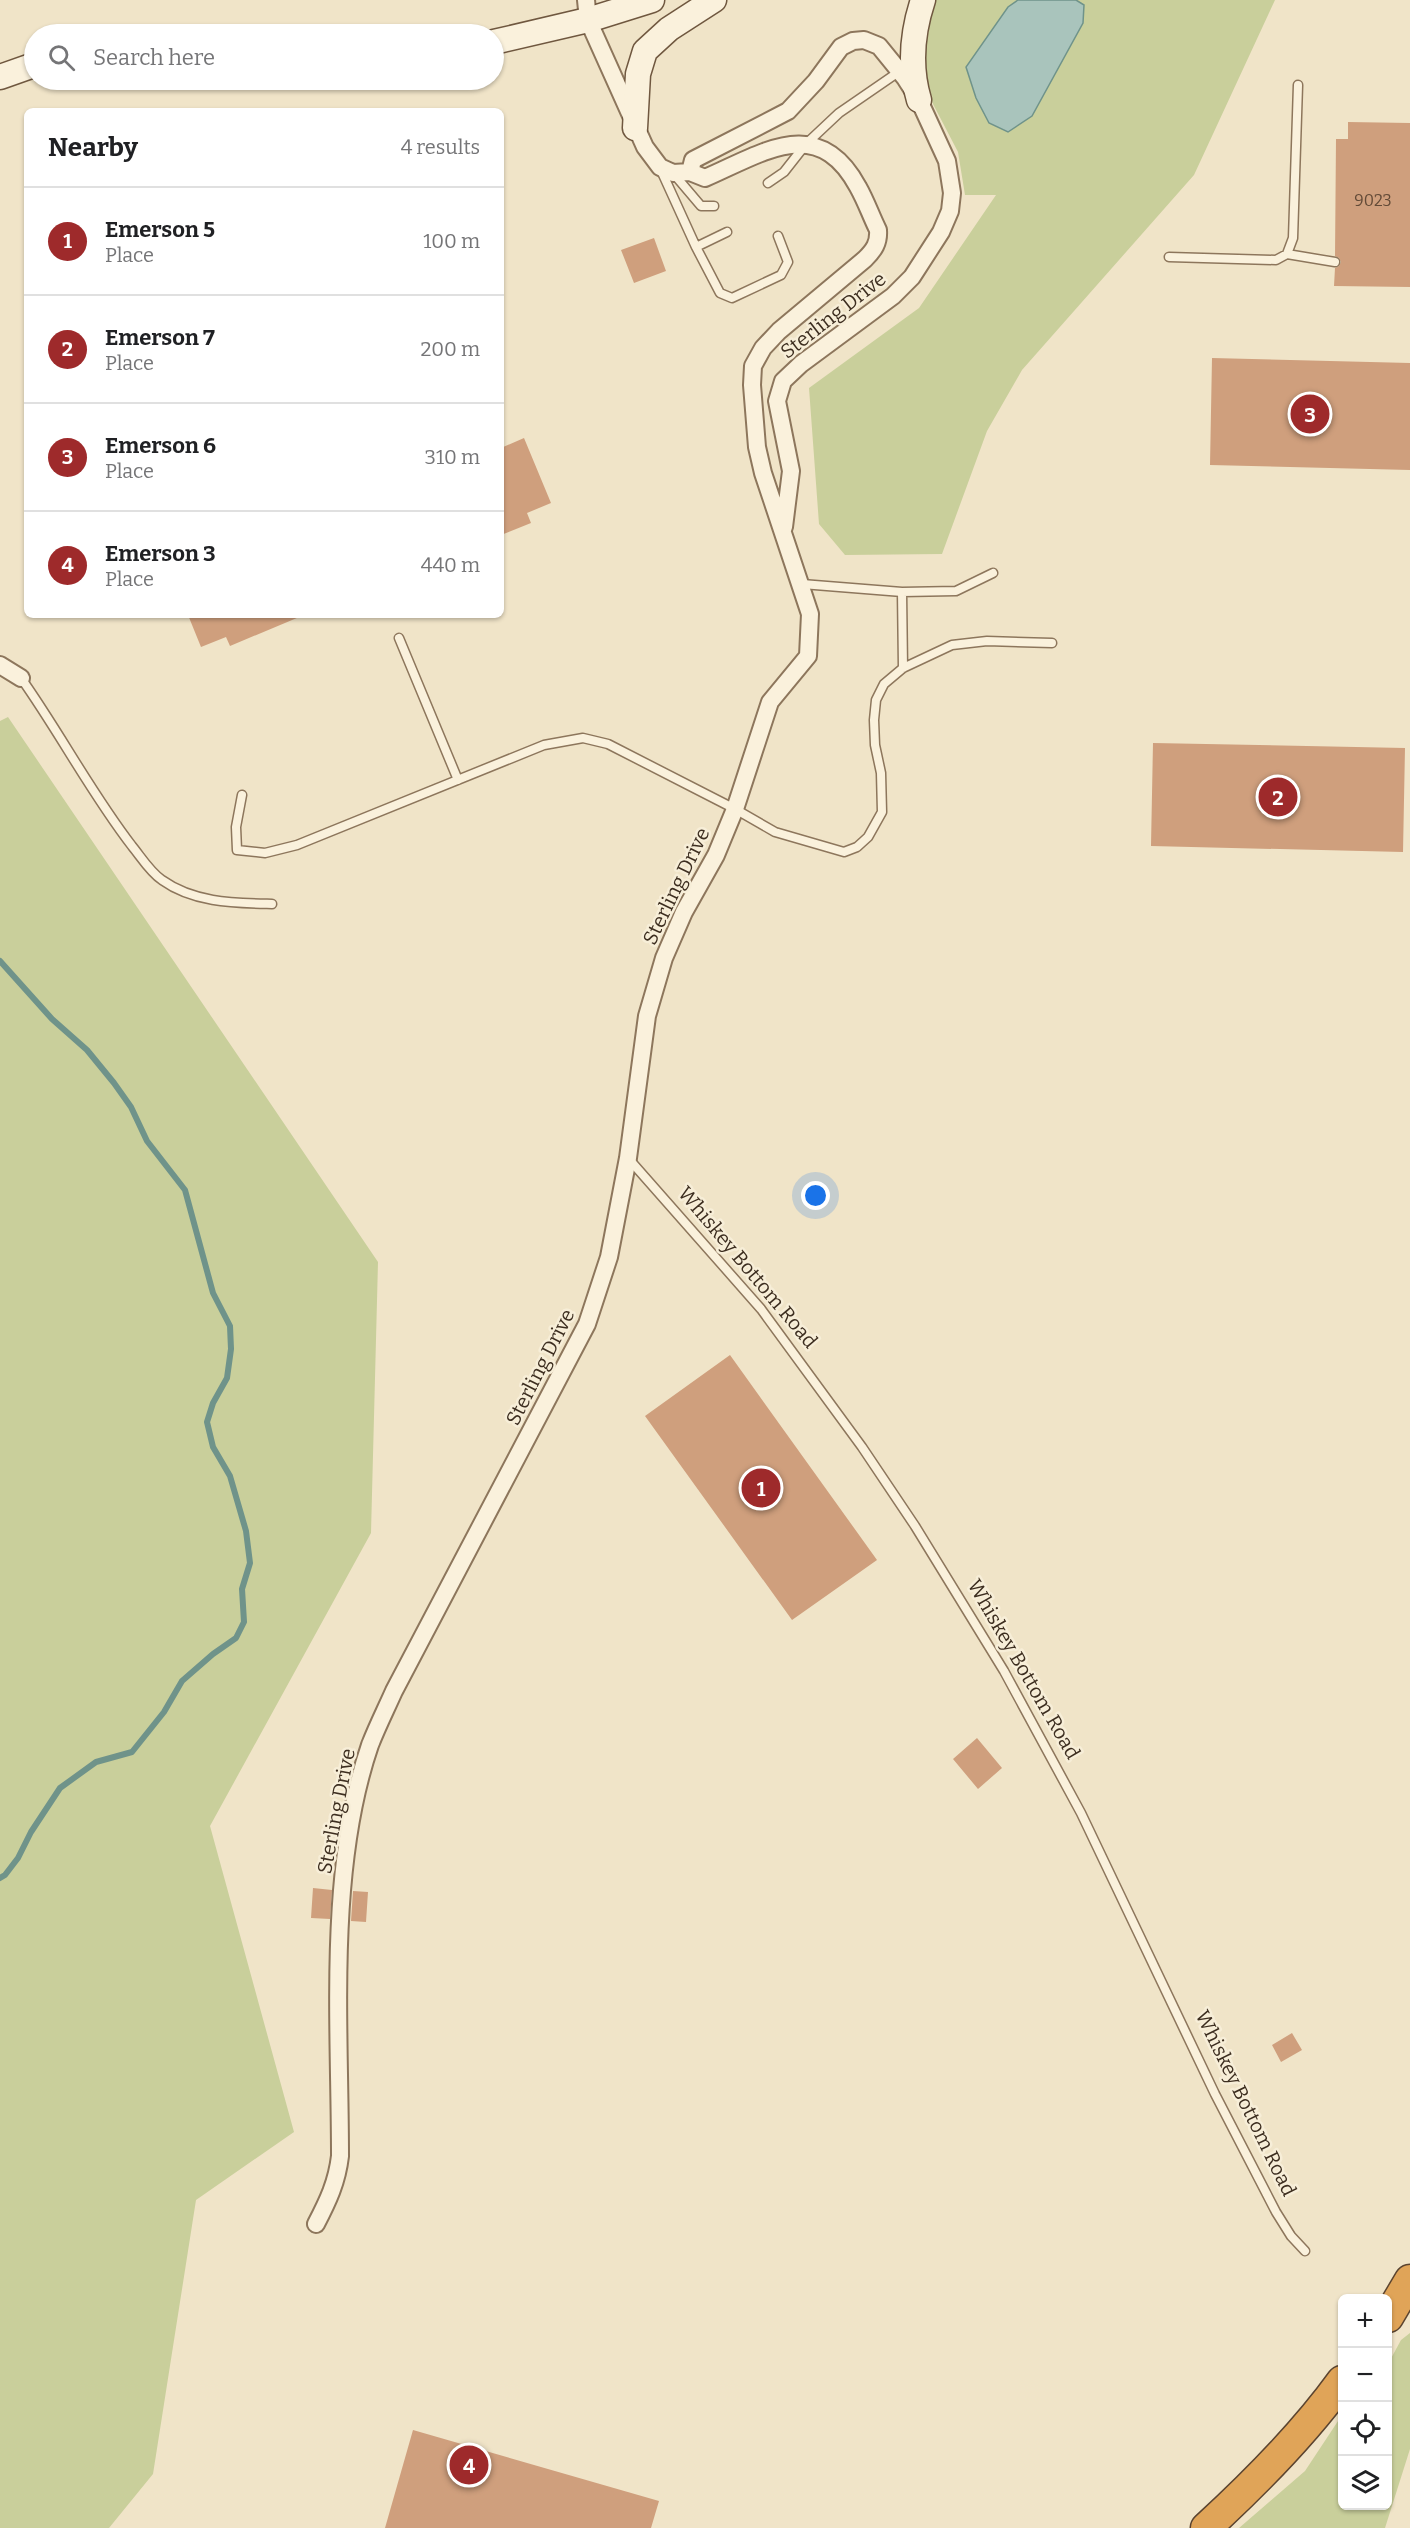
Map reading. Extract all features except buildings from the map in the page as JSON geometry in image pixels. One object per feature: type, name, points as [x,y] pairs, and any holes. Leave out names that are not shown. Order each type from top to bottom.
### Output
[{"type":"highway","points":[[1392,2310],[1410,2280]]},
{"type":"highway","points":[[1206,2528],[1256,2480],[1338,2386]]},
{"type":"street","points":[[504,39],[587,10],[652,0]]},
{"type":"street","points":[[635,128],[638,74],[640,60],[645,51],[669,30],[714,0]]},
{"type":"street","points":[[919,100],[914,75],[913,51],[923,0]]},
{"type":"street","points":[[587,10],[635,128],[666,170],[690,172],[705,178],[769,150],[806,144]]},
{"type":"street","name":"Sterling Drive","points":[[690,172],[693,160],[788,111],[816,81],[836,52],[847,43],[858,40],[871,42],[886,53],[900,71],[919,100],[947,161],[952,193],[950,211],[941,232],[903,286],[801,364],[783,381],[777,401],[791,471],[784,530]]},
{"type":"street","points":[[0,77],[24,69]]},
{"type":"street","name":"Sterling Drive","points":[[316,2224],[334,2187],[340,2156],[340,1942],[343,1872],[355,1807],[370,1746],[394,1691],[587,1324],[609,1257],[628,1158],[647,1016],[664,958],[684,912],[716,855],[735,809],[770,702],[808,656],[810,614],[784,530],[763,473],[757,447],[752,385],[753,366],[763,348],[779,331],[874,250],[879,237],[858,187],[843,165],[826,150],[806,144]]},
{"type":"street","points":[[0,665],[21,678]]},
{"type":"lane","points":[[768,183],[784,172],[806,144],[839,112],[900,71]]},
{"type":"lane","points":[[1287,254],[1293,238],[1298,85]]},
{"type":"lane","points":[[666,170],[701,206],[714,206]]},
{"type":"lane","points":[[666,170],[696,247],[720,293],[732,298],[781,275],[788,261],[778,236]]},
{"type":"lane","points":[[696,247],[727,232]]},
{"type":"lane","points":[[1169,257],[1276,260],[1287,254],[1335,262]]},
{"type":"lane","points":[[802,584],[902,592],[956,591],[993,573]]},
{"type":"lane","points":[[902,592],[903,668]]},
{"type":"lane","points":[[399,638],[458,780]]},
{"type":"lane","points":[[242,795],[236,827],[237,850],[266,853],[297,845],[544,744],[583,738],[608,744],[775,832],[844,852],[857,847],[868,837],[882,812],[881,773],[874,729],[876,700],[884,684],[903,668],[952,645],[987,641],[1052,643]]},
{"type":"lane","points":[[21,678],[49,718],[110,818],[162,880],[215,902],[272,904]]},
{"type":"lane","name":"Whiskey Bottom Road","points":[[628,1158],[761,1309],[862,1447],[927,1545],[1004,1671],[1081,1813],[1220,2104],[1276,2212],[1290,2236],[1305,2251]]},
{"type":"green space","points":[[932,0],[1275,0],[1194,175],[1022,370],[987,431],[942,554],[845,555],[819,524],[809,388],[919,308],[996,195],[965,195],[958,152],[933,104],[921,70]]},
{"type":"green space","points":[[8,717],[378,1262],[371,1533],[210,1826],[294,2132],[196,2200],[153,2474],[109,2528],[0,2528],[0,721]]},
{"type":"green space","points":[[1410,2333],[1410,2449],[1392,2506],[1392,2357],[1401,2340]]},
{"type":"green space","points":[[1338,2421],[1338,2510],[1391,2510],[1385,2528],[1239,2528],[1305,2471]]},
{"type":"water","points":[[1018,0],[1076,0],[1084,5],[1083,23],[1032,116],[1008,132],[989,123],[976,98],[966,67],[1008,7]]},
{"type":"waterway","points":[[0,961],[52,1019],[87,1050],[114,1083],[131,1107],[147,1141],[185,1190],[213,1293],[230,1326],[231,1349],[227,1378],[213,1403],[207,1422],[213,1447],[230,1476],[246,1531],[250,1563],[242,1589],[244,1622],[236,1638],[213,1654],[182,1681],[164,1712],[132,1752],[96,1762],[60,1788],[31,1832],[18,1858],[0,1878]]},
{"type":"place","name":"Emerson 6","points":[[1310,414]]},
{"type":"place","name":"Emerson 7","points":[[1278,797]]},
{"type":"place","name":"Emerson 5","points":[[761,1488]]},
{"type":"place","name":"Emerson 3","points":[[469,2465]]}]
